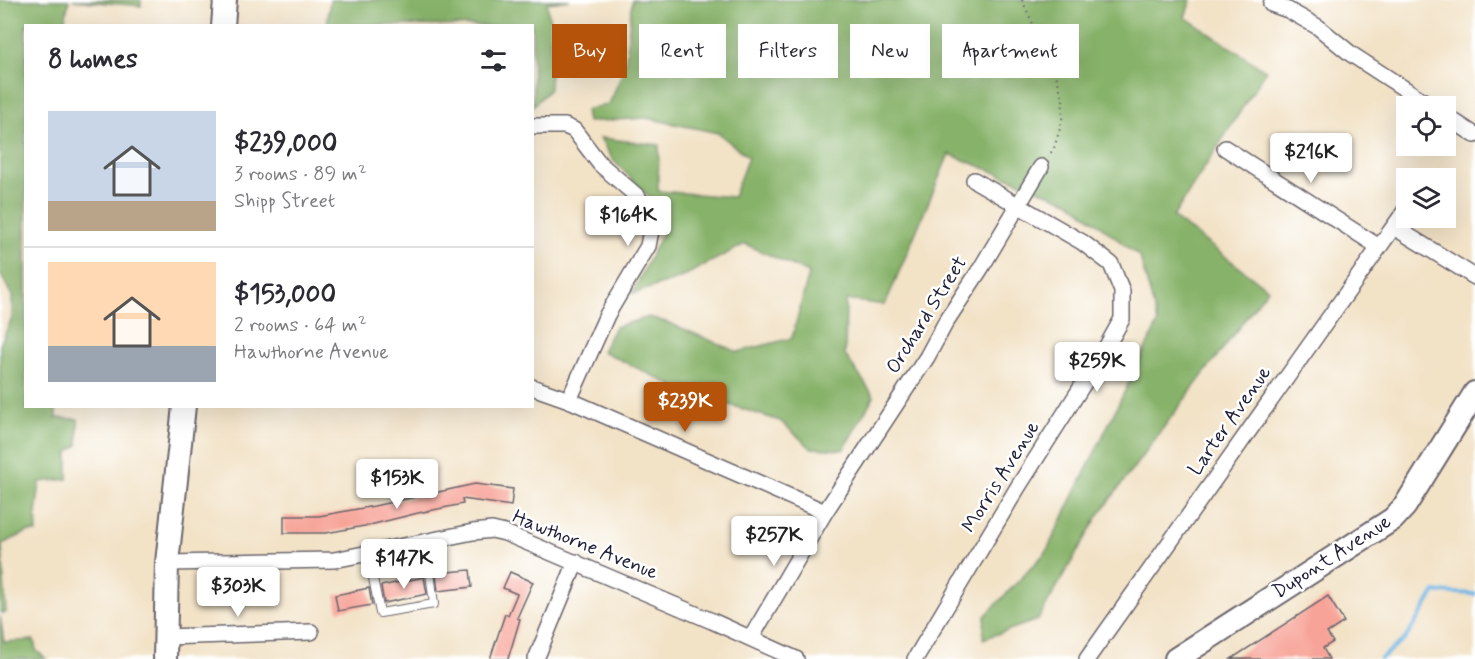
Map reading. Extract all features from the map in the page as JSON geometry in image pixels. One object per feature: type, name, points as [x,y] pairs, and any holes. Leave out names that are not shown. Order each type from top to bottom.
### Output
[{"type":"street","points":[[223,24],[225,0]]},
{"type":"street","points":[[1271,4],[1288,10],[1318,27],[1352,54],[1416,96]]},
{"type":"street","points":[[1456,123],[1475,135]]},
{"type":"street","points":[[534,126],[565,126],[574,130],[600,164],[638,197],[648,214],[651,230],[648,246],[607,315],[569,400]]},
{"type":"street","points":[[1225,148],[1380,247]]},
{"type":"street","name":"Orchard Street","points":[[750,638],[825,512],[927,357],[947,320],[1041,167]]},
{"type":"street","name":"Morris Avenue","points":[[915,659],[1122,319],[1122,291],[1111,264],[1082,242],[974,180]]},
{"type":"street","name":"Larter Avenue","points":[[1087,659],[1396,224]]},
{"type":"street","points":[[1394,227],[1475,277]]},
{"type":"street","points":[[534,388],[569,400],[825,512]]},
{"type":"street","name":"Dupont Avenue","points":[[1176,659],[1393,519],[1405,506],[1475,393]]},
{"type":"street","points":[[184,408],[167,563],[165,648],[312,632]]},
{"type":"street","name":"Hawthorne Avenue","points":[[167,563],[334,560],[473,531],[492,530],[505,533],[576,562],[796,659]]},
{"type":"street","points":[[536,659],[576,562]]},
{"type":"lane","points":[[368,553],[380,613],[434,604],[426,541]]},
{"type":"path","points":[[1022,0],[1055,72],[1063,99],[1062,122],[1054,148],[1041,167]]},
{"type":"green space","points":[[0,0],[69,0],[64,24],[24,24],[24,408],[56,408],[56,418],[78,419],[78,445],[68,453],[68,479],[40,482],[36,514],[37,532],[28,532],[2,544],[6,613],[0,613],[0,345],[12,318],[12,296],[0,273]]},
{"type":"green space","points":[[72,0],[141,0],[141,6]]},
{"type":"green space","points":[[330,0],[570,0],[547,3],[550,23],[550,89],[534,105],[534,24],[327,24]]},
{"type":"green space","points":[[632,0],[1191,0],[1185,17],[1266,71],[1173,217],[1268,289],[1098,516],[1038,620],[983,639],[985,616],[1046,552],[1158,323],[1140,257],[1070,202],[949,154],[885,305],[846,300],[845,355],[874,396],[843,450],[811,448],[780,421],[680,389],[602,351],[615,327],[649,317],[738,352],[792,338],[809,273],[745,244],[678,279],[632,294],[662,233],[657,205],[613,160],[600,138],[659,145],[658,191],[733,197],[748,157],[718,133],[646,118],[587,122],[585,110],[609,104],[620,78],[627,78],[627,48]]},
{"type":"green space","points":[[0,616],[4,642],[34,640],[36,650],[46,659],[0,659]]},
{"type":"building","points":[[475,484],[513,489],[511,506],[462,499],[463,504],[370,525],[326,533],[284,533],[284,516],[319,516]]},
{"type":"building","points":[[470,570],[472,587],[438,591],[436,573]]},
{"type":"building","points":[[510,572],[533,582],[517,618],[520,619],[508,659],[490,659],[505,614],[508,615],[517,594],[503,588]]},
{"type":"building","points":[[424,577],[427,594],[384,603],[381,586]]},
{"type":"building","points":[[369,588],[372,605],[338,611],[335,595]]},
{"type":"building","points":[[1328,596],[1344,622],[1327,633],[1333,642],[1323,648],[1329,659],[1231,659]]},
{"type":"waterway","points":[[1380,659],[1405,639],[1435,592],[1475,594]]}]
